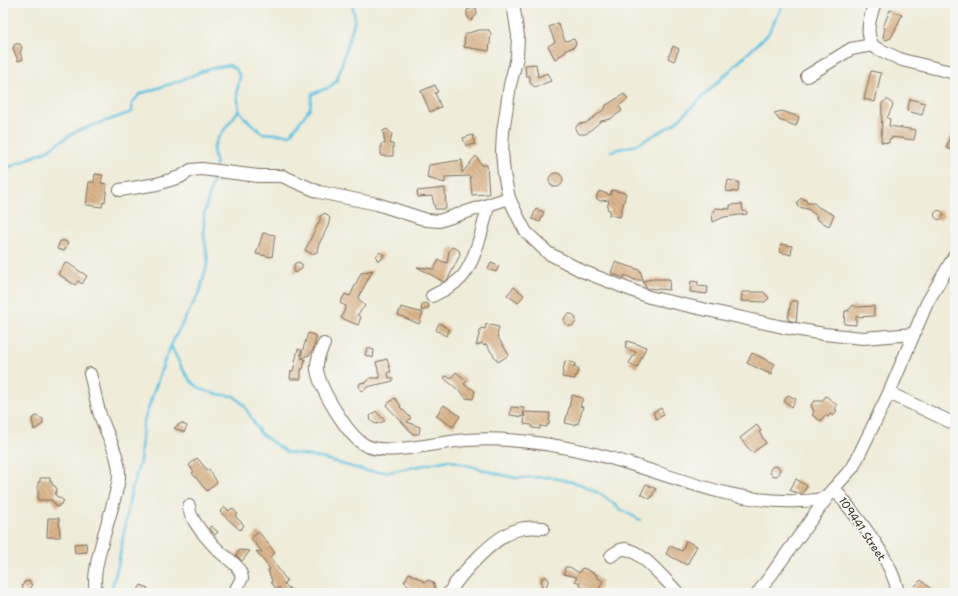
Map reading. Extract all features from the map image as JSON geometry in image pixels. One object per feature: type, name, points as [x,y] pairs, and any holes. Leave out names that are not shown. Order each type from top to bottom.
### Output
[{"type":"street","points":[[514,3],[518,36],[517,57],[510,85],[502,152],[504,174],[509,198],[526,232],[548,253],[582,271],[649,297],[824,334],[863,338],[914,334]]},
{"type":"street","points":[[875,3],[869,22],[868,36],[872,45],[885,53],[902,60],[955,73]]},
{"type":"street","points":[[807,76],[851,49],[872,45]]},
{"type":"street","points":[[120,190],[157,184],[180,177],[191,170],[202,169],[258,176],[282,176],[319,192],[377,204],[427,220],[439,221],[509,198]]},
{"type":"street","points":[[432,296],[452,285],[465,273],[481,233],[488,206]]},
{"type":"street","points":[[324,344],[317,362],[317,370],[323,386],[337,413],[352,433],[359,441],[371,447],[386,449],[409,448],[467,440],[553,445],[632,463],[698,487],[766,501],[806,501],[825,497],[853,467],[889,393],[927,303],[955,255]]},
{"type":"street","points":[[90,374],[100,414],[119,466],[117,489],[105,530],[94,582],[97,593]]},
{"type":"street","points":[[889,393],[955,424]]},
{"type":"street","points":[[758,593],[834,488]]},
{"type":"street","name":"109441 Street","points":[[834,488],[863,526],[880,553],[894,580],[898,593]]},
{"type":"street","points":[[189,506],[191,517],[219,551],[240,569],[242,578],[234,593]]},
{"type":"street","points":[[449,593],[469,566],[508,534],[528,527],[543,528]]},
{"type":"street","points":[[611,556],[618,550],[629,550],[647,562],[678,593]]},
{"type":"building","points":[[476,7],[477,14],[471,21],[467,16],[467,10]]},
{"type":"building","points":[[890,10],[902,15],[891,38],[886,40],[883,37],[885,28],[883,27]]},
{"type":"building","points":[[558,23],[565,41],[574,39],[576,43],[574,47],[565,50],[566,52],[555,59],[548,46],[555,42],[549,27]]},
{"type":"building","points":[[479,30],[489,30],[491,34],[489,51],[464,47],[465,34]]},
{"type":"building","points":[[15,44],[20,44],[22,48],[20,53],[23,59],[18,61],[13,48]]},
{"type":"building","points":[[673,46],[679,49],[674,61],[668,58]]},
{"type":"building","points":[[536,64],[538,77],[547,73],[551,81],[535,87],[530,83],[530,76],[526,76],[525,65]]},
{"type":"building","points":[[871,71],[881,73],[875,102],[864,99]]},
{"type":"building","points":[[435,85],[438,92],[435,93],[441,107],[430,112],[421,91]]},
{"type":"building","points":[[624,94],[628,99],[619,106],[622,111],[610,119],[601,121],[586,134],[578,134],[575,129],[578,124],[586,123],[606,108],[605,106]]},
{"type":"building","points":[[910,99],[925,103],[922,115],[907,111]]},
{"type":"building","points":[[889,100],[893,105],[887,118],[890,119],[889,126],[916,130],[914,140],[892,137],[892,139],[889,139],[889,143],[881,142],[882,103]]},
{"type":"building","points":[[782,111],[799,117],[796,126],[779,120],[774,113]]},
{"type":"building","points":[[954,126],[955,127],[955,151],[946,148]]},
{"type":"building","points":[[387,129],[392,134],[390,144],[393,144],[393,156],[381,156],[381,144],[385,144],[383,131]]},
{"type":"building","points":[[473,135],[475,144],[466,146],[463,138]]},
{"type":"building","points":[[476,156],[482,165],[487,165],[489,194],[472,195],[470,176],[445,177],[445,183],[427,178],[429,165],[462,160],[462,173]]},
{"type":"building","points":[[556,173],[561,175],[563,180],[561,185],[556,187],[551,185],[549,180],[551,175]]},
{"type":"building","points":[[95,174],[103,175],[101,183],[107,184],[105,202],[103,202],[102,207],[86,205],[89,182],[94,182]]},
{"type":"building","points":[[728,180],[739,182],[738,192],[726,191]]},
{"type":"building","points":[[445,188],[446,209],[435,209],[432,196],[418,197],[417,191]]},
{"type":"building","points":[[612,190],[626,193],[620,217],[609,215],[610,210],[607,209],[609,200],[600,201],[596,198],[599,191],[610,195]]},
{"type":"building","points":[[801,198],[806,200],[807,203],[814,203],[818,207],[834,215],[829,226],[816,219],[817,216],[808,209],[798,207],[797,202]]},
{"type":"building","points":[[742,204],[743,211],[747,212],[747,214],[724,217],[713,222],[712,213],[715,208],[730,209],[730,205]]},
{"type":"building","points":[[536,209],[544,212],[540,222],[532,219]]},
{"type":"building","points":[[937,211],[941,211],[943,215],[941,219],[937,219],[935,217],[935,213]]},
{"type":"building","points":[[325,213],[330,218],[328,226],[318,246],[317,252],[312,254],[305,250],[320,220],[320,216]]},
{"type":"building","points":[[263,233],[275,235],[272,257],[256,254]]},
{"type":"building","points":[[60,241],[65,241],[68,244],[64,251],[57,249]]},
{"type":"building","points":[[781,244],[792,246],[791,255],[780,252]]},
{"type":"building","points":[[452,247],[459,250],[460,255],[448,279],[444,282],[417,267],[434,269],[439,260],[447,263],[449,251]]},
{"type":"building","points":[[380,252],[384,255],[381,260],[377,260],[376,256]]},
{"type":"building","points":[[66,262],[87,276],[82,284],[78,281],[75,285],[58,274]]},
{"type":"building","points":[[298,262],[302,264],[302,269],[294,273],[294,264]]},
{"type":"building","points":[[615,262],[640,270],[643,280],[635,280],[625,275],[624,278],[611,273]]},
{"type":"building","points":[[491,263],[499,266],[496,272],[488,269]]},
{"type":"building","points":[[373,270],[358,298],[365,306],[357,315],[361,317],[358,325],[341,318],[346,306],[340,303],[345,294],[350,296],[361,273]]},
{"type":"building","points":[[652,279],[670,279],[669,290],[646,288],[643,281]]},
{"type":"building","points":[[691,281],[698,282],[698,286],[708,287],[707,294],[690,292]]},
{"type":"building","points":[[514,287],[524,295],[518,303],[507,295]]},
{"type":"building","points":[[742,292],[764,292],[769,298],[765,302],[741,301]]},
{"type":"building","points":[[791,301],[798,301],[796,322],[788,320]]},
{"type":"building","points":[[426,303],[429,305],[428,308],[421,311],[422,304]]},
{"type":"building","points":[[853,305],[857,307],[874,306],[874,316],[856,317],[856,325],[844,324],[845,311],[848,311]]},
{"type":"building","points":[[401,307],[423,313],[419,324],[398,315]]},
{"type":"building","points":[[570,314],[574,316],[576,320],[574,324],[570,326],[566,324],[564,320],[566,316]]},
{"type":"building","points":[[439,323],[450,330],[446,336],[436,330]]},
{"type":"building","points":[[486,324],[499,327],[497,336],[509,355],[498,362],[486,344],[484,346],[482,343],[476,346],[481,328],[485,329]]},
{"type":"building","points":[[308,333],[317,336],[313,350],[309,355],[301,358],[305,359],[303,369],[301,369],[301,379],[290,379],[298,349],[301,350],[301,356]]},
{"type":"building","points":[[627,341],[646,347],[637,368],[629,363],[636,352],[625,348]]},
{"type":"building","points":[[367,348],[374,350],[373,358],[365,355]]},
{"type":"building","points":[[752,353],[775,364],[772,370],[772,375],[747,363]]},
{"type":"building","points":[[387,359],[391,372],[388,372],[389,378],[393,378],[393,381],[367,387],[364,391],[360,390],[360,383],[367,382],[370,378],[380,378],[376,362]]},
{"type":"building","points":[[565,361],[575,363],[574,367],[579,368],[575,379],[562,377]]},
{"type":"building","points":[[456,372],[467,381],[464,384],[475,391],[473,399],[466,398],[444,378],[445,376],[451,378]]},
{"type":"building","points":[[572,395],[583,398],[580,406],[583,407],[578,424],[576,423],[575,425],[565,423]]},
{"type":"building","points":[[788,395],[796,399],[792,407],[784,401]]},
{"type":"building","points":[[826,396],[837,405],[835,409],[837,410],[833,416],[830,414],[828,417],[825,415],[821,421],[812,415],[814,412],[811,405],[814,401],[822,401]]},
{"type":"building","points":[[395,398],[401,406],[400,407],[411,418],[407,422],[420,427],[419,434],[413,434],[386,405]]},
{"type":"building","points":[[444,405],[460,416],[453,427],[436,416]]},
{"type":"building","points":[[511,407],[524,408],[523,417],[510,415]]},
{"type":"building","points":[[661,408],[664,415],[656,419],[653,412]]},
{"type":"building","points":[[376,411],[385,421],[376,424],[371,421],[370,416]]},
{"type":"building","points":[[525,412],[550,413],[549,425],[547,424],[547,427],[540,426],[540,429],[532,428],[532,425],[524,424]]},
{"type":"building","points":[[36,416],[43,419],[43,424],[34,430],[32,419]]},
{"type":"building","points":[[181,423],[187,426],[184,432],[174,428]]},
{"type":"building","points":[[757,425],[761,431],[759,432],[766,443],[752,453],[740,438]]},
{"type":"building","points":[[197,458],[208,471],[209,469],[217,482],[207,491],[192,473],[194,472],[189,465]]},
{"type":"building","points":[[773,466],[777,466],[779,467],[779,475],[773,476],[770,473],[770,469]]},
{"type":"building","points":[[40,478],[50,478],[50,482],[52,482],[52,485],[57,489],[55,495],[64,501],[57,507],[52,500],[38,500],[38,482],[40,482]]},
{"type":"building","points":[[796,479],[807,486],[803,493],[797,493],[790,490]]},
{"type":"building","points":[[646,484],[656,489],[650,499],[641,494]]},
{"type":"building","points":[[225,507],[229,511],[232,508],[238,514],[235,516],[244,525],[240,530],[220,512]]},
{"type":"building","points":[[48,518],[59,518],[60,537],[47,537]]},
{"type":"building","points":[[211,526],[218,532],[215,535],[209,528]]},
{"type":"building","points":[[259,532],[275,553],[270,557],[287,581],[284,584],[295,593],[281,593],[279,587],[276,589],[271,582],[272,581],[268,570],[270,569],[256,551],[262,552],[251,538]]},
{"type":"building","points":[[686,541],[697,546],[687,565],[666,554],[670,546],[682,551]]},
{"type":"building","points":[[86,543],[87,552],[75,553],[74,544]]},
{"type":"building","points":[[240,550],[250,551],[242,561],[236,555]]},
{"type":"building","points":[[565,567],[570,567],[579,573],[582,568],[586,569],[597,575],[596,577],[603,581],[597,593],[593,593],[579,585],[580,583],[575,581],[577,577],[564,574]]},
{"type":"building","points":[[409,573],[425,582],[428,580],[433,582],[437,593],[409,593],[412,587],[404,582]]},
{"type":"building","points":[[546,576],[549,580],[546,586],[552,593],[539,593],[542,586],[541,579]]},
{"type":"building","points":[[921,580],[931,589],[927,593],[918,593],[913,588]]},
{"type":"building","points":[[29,581],[32,585],[30,590],[25,591],[22,587],[24,582]]},
{"type":"building","points":[[141,585],[148,588],[145,593],[136,593]]},
{"type":"waterway","points":[[3,170],[44,152],[77,131],[132,112],[132,103],[140,94],[208,69],[229,65],[236,69],[240,77],[237,91],[239,110],[245,118],[262,133],[290,135],[310,108],[312,94],[330,87],[337,80],[355,19],[352,3]]},
{"type":"waterway","points":[[611,151],[636,145],[674,124],[768,34],[784,3]]},
{"type":"waterway","points":[[216,166],[213,149],[218,138],[239,110]]},
{"type":"waterway","points":[[110,593],[118,566],[131,492],[140,462],[143,424],[164,362],[175,337],[200,291],[208,261],[204,235],[204,214],[215,174]]},
{"type":"waterway","points":[[171,346],[182,368],[194,383],[201,389],[209,392],[220,395],[234,396],[244,405],[260,433],[286,452],[321,458],[366,471],[389,472],[449,460],[516,478],[550,477],[580,484],[602,495],[620,509],[640,520]]}]
